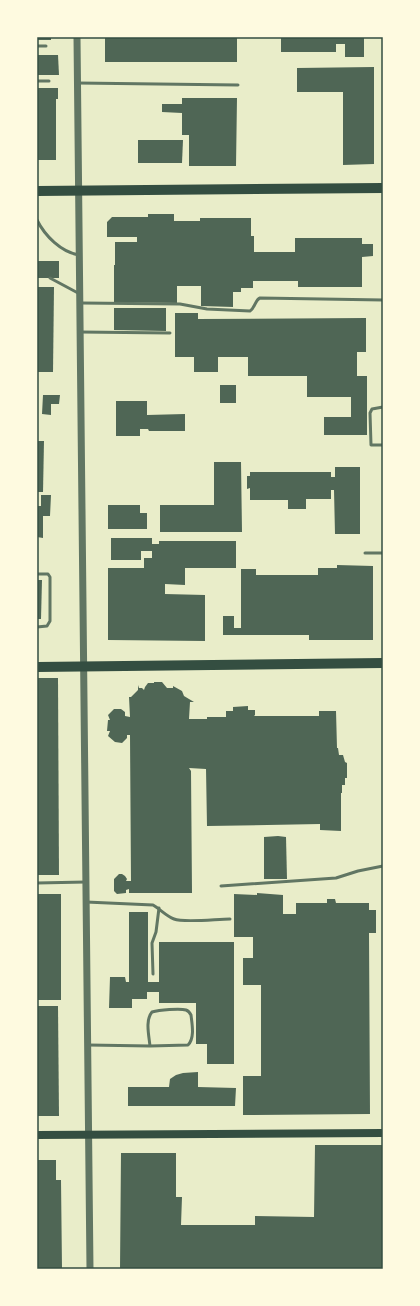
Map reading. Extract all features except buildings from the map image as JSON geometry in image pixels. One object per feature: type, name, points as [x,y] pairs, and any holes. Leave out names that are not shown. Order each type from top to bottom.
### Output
[{"type":"main road","points":[[37,191],[383,188]]},
{"type":"main road","points":[[37,667],[383,663]]},
{"type":"main road","points":[[37,1135],[383,1133]]},
{"type":"street","points":[[77,37],[90,1269]]},
{"type":"lane","points":[[37,46],[46,46]]},
{"type":"lane","points":[[37,81],[49,81]]},
{"type":"lane","points":[[78,83],[238,85]]},
{"type":"lane","points":[[37,220],[42,229],[62,249],[80,255]]},
{"type":"lane","points":[[50,278],[80,294]]},
{"type":"lane","points":[[80,303],[180,304],[207,309],[250,311],[260,298],[383,300]]},
{"type":"lane","points":[[80,332],[170,333]]},
{"type":"lane","points":[[383,407],[372,409],[370,413],[371,445],[383,445]]},
{"type":"lane","points":[[365,553],[383,553]]},
{"type":"lane","points":[[37,574],[48,574],[50,577],[50,621],[46,626],[37,627]]},
{"type":"lane","points":[[221,886],[336,878],[358,870],[383,866]]},
{"type":"lane","points":[[37,883],[86,882]]},
{"type":"lane","points":[[86,902],[153,905],[168,916],[183,920],[230,919]]},
{"type":"lane","points":[[153,974],[152,942],[156,932],[159,908]]},
{"type":"lane","points":[[88,1045],[150,1046],[188,1044],[192,1038],[191,1015],[189,1012],[186,1010],[152,1012],[149,1015],[150,1046]]}]
